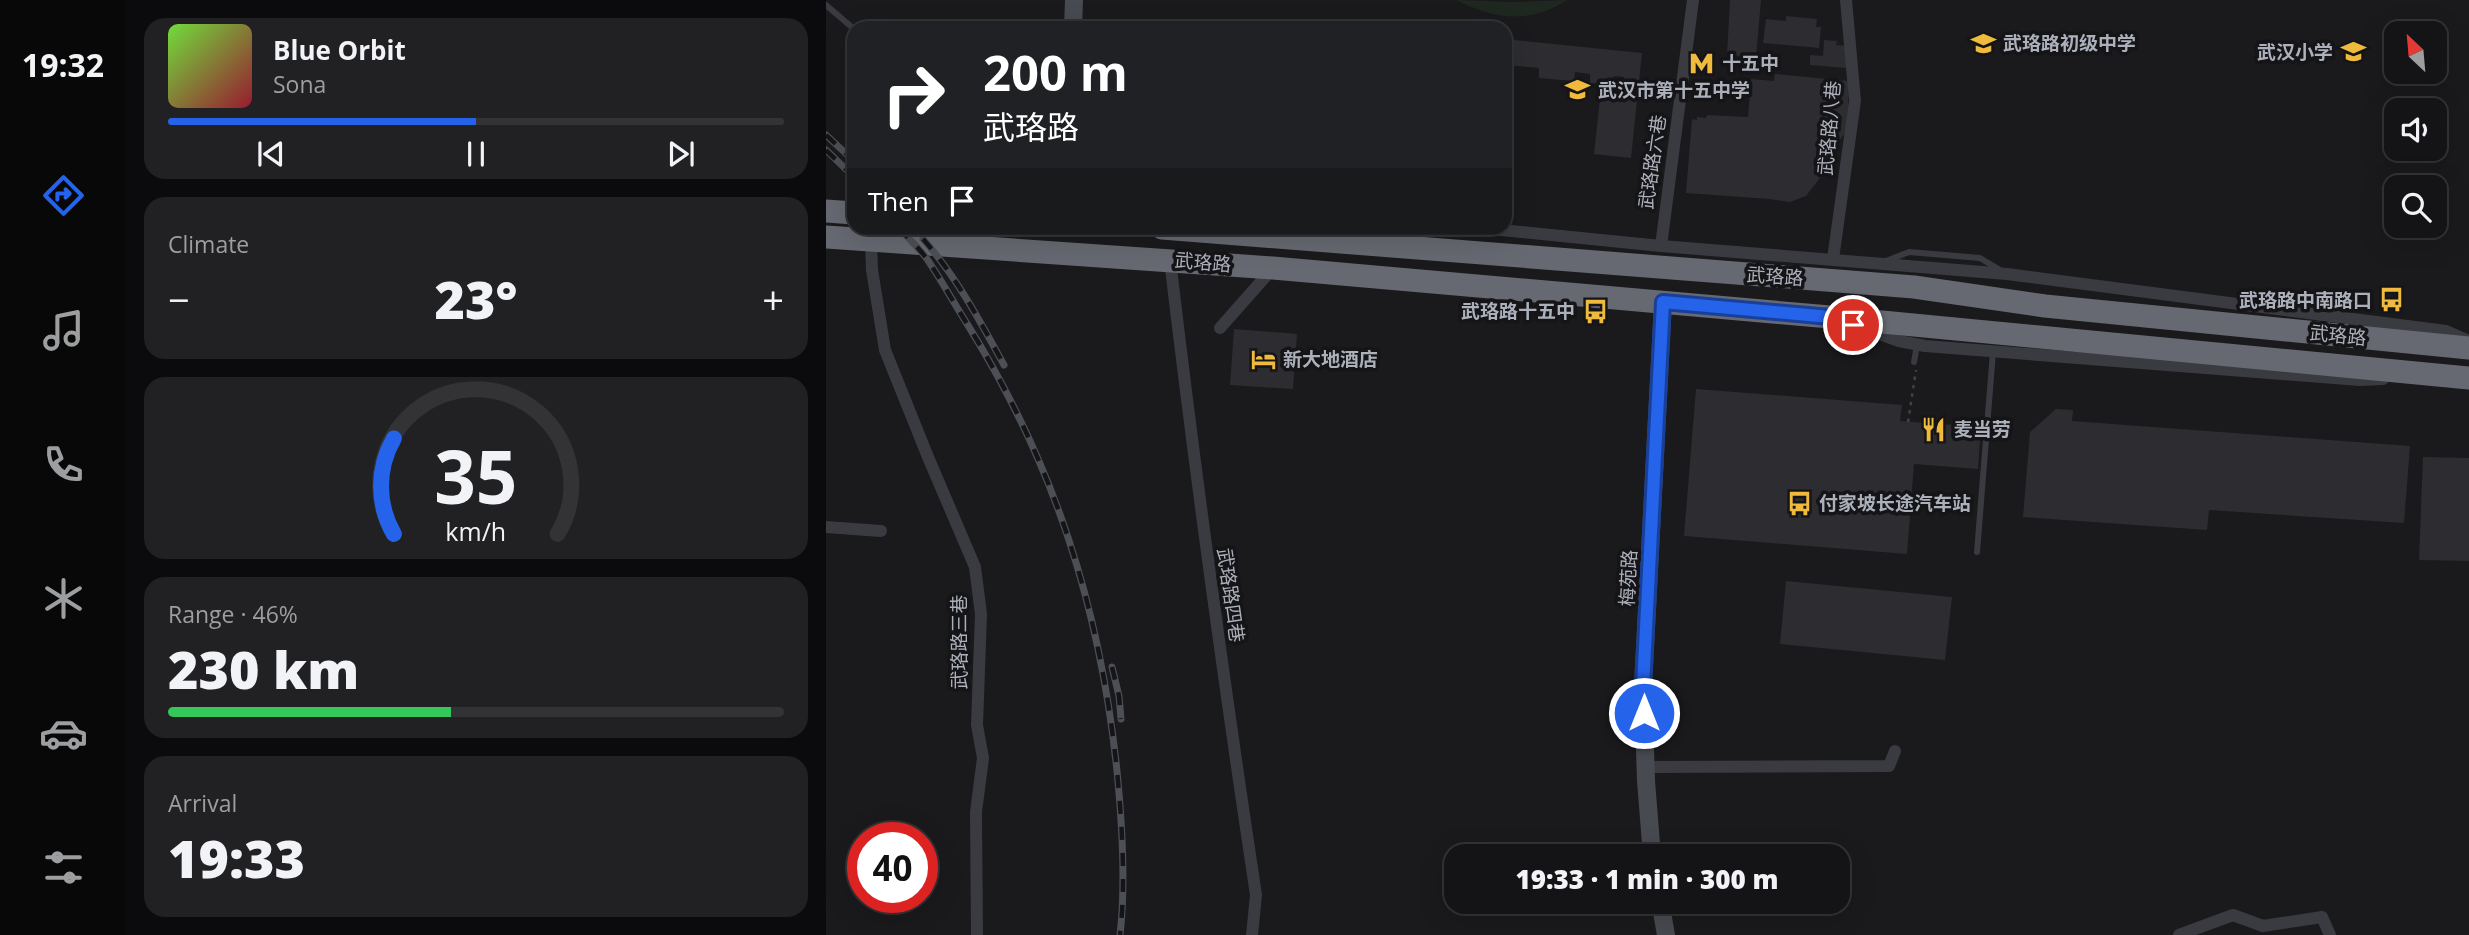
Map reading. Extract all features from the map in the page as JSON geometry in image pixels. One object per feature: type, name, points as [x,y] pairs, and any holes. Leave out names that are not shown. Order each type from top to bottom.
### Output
[{"type":"highway","points":[[826,211],[847,212]]},
{"type":"highway","name":"武珞路","points":[[1251,235],[1914,287],[2045,306],[2469,348]]},
{"type":"highway","name":"武珞路","points":[[826,237],[1273,268],[1830,317],[2469,378]]},
{"type":"street","points":[[1073,21],[1074,0]]},
{"type":"street","name":"武珞路六巷","points":[[1661,246],[1693,0]]},
{"type":"street","name":"武珞路八巷","points":[[1833,259],[1855,101],[1846,0]]},
{"type":"street","name":"武珞路","points":[[1512,231],[2007,274],[2446,331],[2469,341]]},
{"type":"street","name":"武珞路三巷","points":[[871,241],[872,271],[885,350],[975,567],[981,614],[977,725],[983,758],[976,812],[977,935]]},
{"type":"street","name":"武珞路四巷","points":[[1170,260],[1219,652],[1256,895],[1252,935]]},
{"type":"street","points":[[1220,328],[1273,268]]},
{"type":"street","name":"梅苑路","points":[[1651,844],[1645,767],[1643,686],[1663,302]]},
{"type":"street","name":"武珞路","points":[[1830,317],[1917,345],[2360,380],[2437,376]]},
{"type":"street","points":[[826,527],[881,531]]},
{"type":"street","points":[[1645,767],[1889,766],[1895,751]]},
{"type":"street","points":[[1662,914],[1666,935]]},
{"type":"street","points":[[2179,935],[2234,915],[2263,926],[2322,917],[2330,935]]},
{"type":"lane","points":[[826,5],[847,23]]},
{"type":"lane","points":[[1915,363],[1917,345]]},
{"type":"lane","points":[[1977,552],[1993,352]]},
{"type":"path","points":[[1908,422],[1915,363]]},
{"type":"shaded area","points":[[1457,0],[1567,0],[1540,13],[1512,16],[1484,12]]},
{"type":"building","points":[[1730,0],[1761,0],[1756,57],[1727,55]]},
{"type":"building","points":[[1786,16],[1817,19],[1816,27],[1821,27],[1819,48],[1763,43],[1766,19],[1786,21]]},
{"type":"building","points":[[1512,40],[1642,53],[1631,158],[1594,154],[1600,98],[1622,101],[1624,77],[1614,76],[1614,85],[1590,83],[1590,74],[1575,72],[1574,81],[1539,78],[1539,68],[1512,66]]},
{"type":"building","points":[[1824,40],[1849,46],[1847,68],[1810,65],[1810,55],[1823,56]]},
{"type":"building","points":[[1775,74],[1849,81],[1847,130],[1831,152],[1825,177],[1820,178],[1806,196],[1790,202],[1686,193],[1692,119],[1706,118],[1707,115],[1748,117],[1751,79],[1774,81]]},
{"type":"building","name":"新大地酒店","points":[[1234,329],[1297,334],[1293,389],[1230,385]]},
{"type":"building","name":"付家坡长途汽车站","points":[[1696,389],[1902,405],[1900,421],[1981,427],[1978,469],[1914,464],[1907,554],[1684,536]]},
{"type":"building","points":[[2056,409],[2073,410],[2072,421],[2410,446],[2404,523],[2209,510],[2207,530],[2023,517],[2030,432]]},
{"type":"building","points":[[2423,457],[2469,458],[2469,561],[2419,560]]},
{"type":"building","points":[[1786,581],[1952,597],[1945,660],[1780,644]]},
{"type":"railway","points":[[826,135],[847,154]]},
{"type":"railway","points":[[826,150],[847,170]]},
{"type":"railway","points":[[906,235],[933,267],[999,379],[1026,432],[1069,540],[1099,652],[1117,771],[1123,874],[1120,935]]},
{"type":"railway","points":[[923,239],[957,284],[1004,365]]},
{"type":"railway","points":[[1112,667],[1121,719]]},
{"type":"place","name":"武珞路初级中学","points":[[1983,43]]},
{"type":"place","name":"武汉小学","points":[[2353,52]]},
{"type":"place","name":"十五中","points":[[1702,63]]},
{"type":"place","name":"武汉市第十五中学","points":[[1578,90]]},
{"type":"place","name":"武珞路中南路口","points":[[2392,300]]},
{"type":"place","name":"武珞路十五中","points":[[1595,311]]},
{"type":"place","name":"新大地酒店","points":[[1263,359]]},
{"type":"place","name":"麦当劳","points":[[1934,429]]},
{"type":"place","name":"付家坡长途汽车站","points":[[1799,503]]},
{"type":"route","points":[[1644,713],[1643,686],[1663,302],[1830,317],[1853,325]]}]
